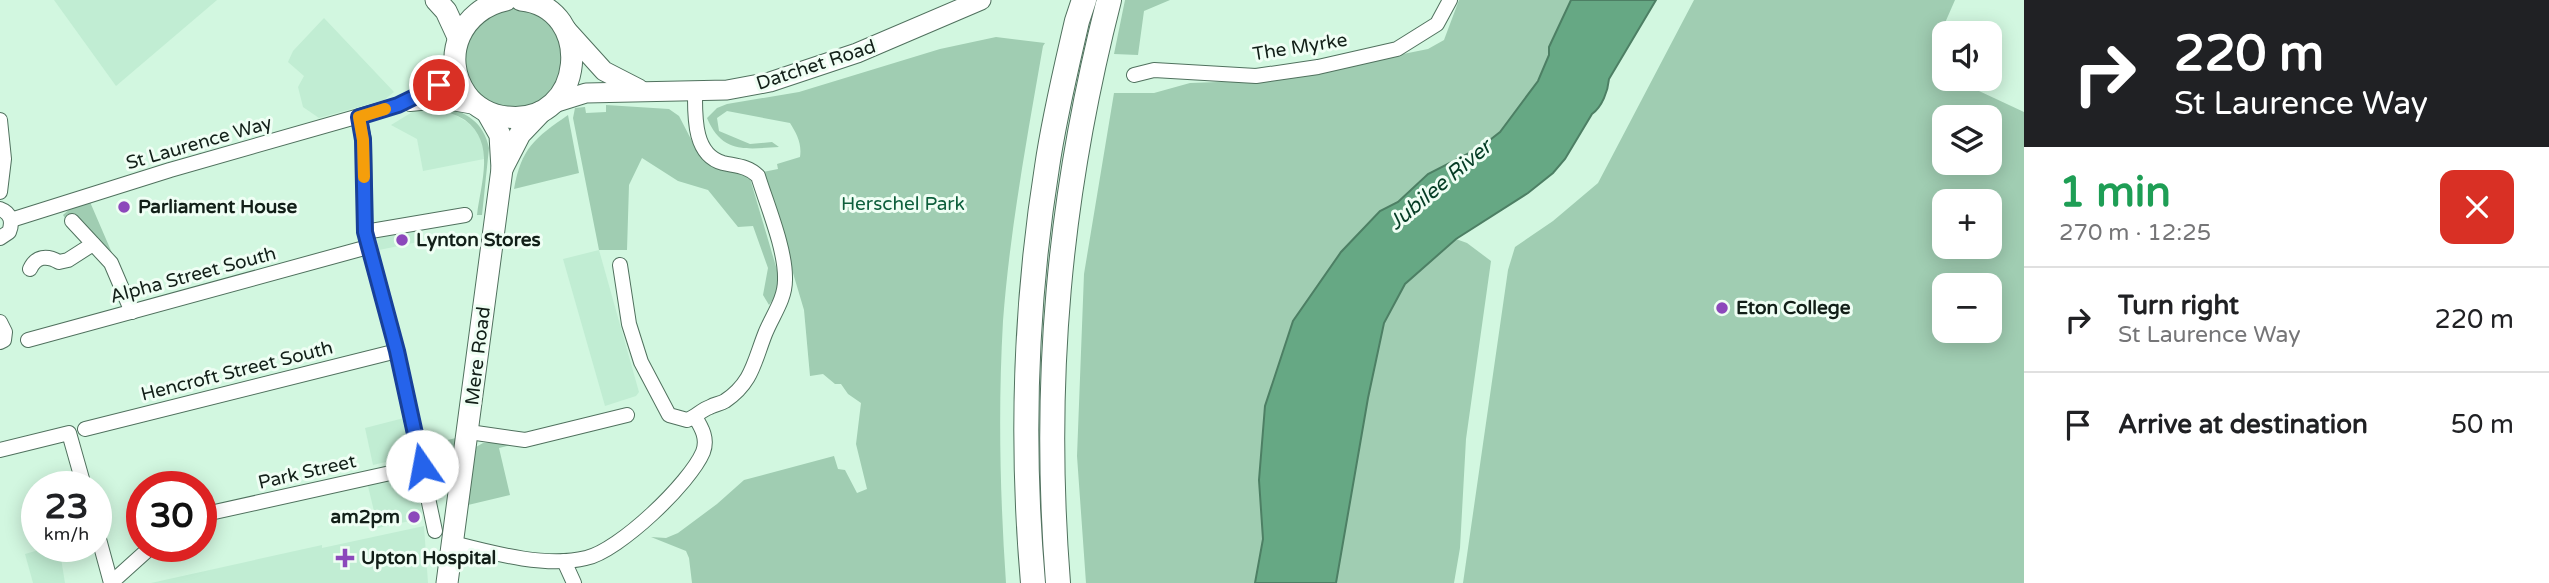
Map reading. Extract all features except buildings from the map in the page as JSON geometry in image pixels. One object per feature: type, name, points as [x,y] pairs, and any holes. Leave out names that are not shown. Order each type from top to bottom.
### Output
[{"type":"highway","points":[[1033,583],[1026,436],[1033,282],[1047,166],[1077,21],[1084,0]]},
{"type":"highway","points":[[1058,583],[1051,425],[1052,360],[1057,301],[1077,145],[1109,0]]},
{"type":"main road","points":[[436,0],[446,12],[458,37]]},
{"type":"main road","points":[[461,0],[494,3]]},
{"type":"main road","name":"Datchet Road","points":[[548,107],[586,93],[695,92],[749,87],[800,73],[881,44],[980,0]]},
{"type":"main road","points":[[502,169],[520,135],[564,91],[571,76],[573,61],[566,29],[555,16],[534,2]]},
{"type":"main road","points":[[494,3],[467,22],[458,37],[455,65],[459,81],[468,96],[484,110],[500,135],[502,169]]},
{"type":"main road","name":"Datchet Road","points":[[566,29],[604,71],[643,91]]},
{"type":"main road","points":[[484,110],[514,118],[548,107]]},
{"type":"main road","name":"Mere Road","points":[[447,583],[502,169]]},
{"type":"street","name":"The Myrke","points":[[1134,75],[1154,70],[1256,76],[1318,67],[1398,49],[1437,24],[1450,0]]},
{"type":"street","name":"St Laurence Way","points":[[11,220],[170,170],[398,105],[437,87],[450,76],[455,65]]},
{"type":"street","points":[[620,265],[628,324],[641,362],[669,415],[687,420],[722,403],[751,375],[765,332],[775,316],[785,281],[784,262],[758,176],[746,168],[718,162],[703,147],[696,127],[695,92]]},
{"type":"street","name":"St Laurence Way","points":[[398,105],[441,102],[484,110]]},
{"type":"street","points":[[359,117],[363,140],[367,239],[397,351],[435,531]]},
{"type":"street","points":[[0,120],[4,159],[0,192]]},
{"type":"street","points":[[0,209],[9,214],[11,220],[9,232],[0,238]]},
{"type":"street","name":"Alpha Street South","points":[[28,340],[132,312],[367,239],[465,215]]},
{"type":"street","points":[[72,221],[111,263],[132,312]]},
{"type":"street","points":[[30,269],[40,258],[68,261],[93,244]]},
{"type":"street","points":[[0,322],[5,332],[2,341]]},
{"type":"street","name":"Hencroft Street South","points":[[85,429],[397,351]]},
{"type":"street","points":[[469,432],[525,440],[627,415]]},
{"type":"street","points":[[453,543],[509,556],[564,561],[587,558],[611,547],[640,524],[685,480],[704,450],[705,431],[695,417]]},
{"type":"street","points":[[0,450],[69,433],[80,471]]},
{"type":"street","name":"Park Street","points":[[217,511],[422,466]]},
{"type":"street","points":[[564,561],[574,583]]},
{"type":"street","points":[[105,562],[111,583],[134,562]]},
{"type":"shaded area","points":[[54,0],[217,0],[116,86]]},
{"type":"shaded area","points":[[324,18],[394,92],[384,100],[319,118],[303,107],[298,87],[304,76],[288,62],[293,51]]},
{"type":"shaded area","points":[[441,106],[444,112],[452,113],[467,122],[479,133],[485,148],[484,159],[423,171],[417,139],[391,125],[414,111]]},
{"type":"shaded area","points":[[421,230],[423,241],[379,250],[377,238]]},
{"type":"shaded area","points":[[599,250],[639,392],[636,396],[605,406],[563,259]]},
{"type":"shaded area","points":[[404,418],[412,456],[373,465],[365,428]]},
{"type":"shaded area","points":[[414,472],[423,518],[378,528],[367,482]]},
{"type":"shaded area","name":"Upton Hospital","points":[[424,526],[428,583],[151,583],[322,545],[322,548]]},
{"type":"shaded area","points":[[27,562],[62,562],[65,583],[33,583]]},
{"type":"green space","points":[[1125,0],[1170,0],[1144,11],[1138,55],[1114,54]]},
{"type":"green space","points":[[1459,0],[1571,0],[1549,46],[1549,55],[1538,81],[1500,132],[1481,147],[1428,174],[1398,203],[1380,211],[1341,252],[1293,321],[1265,406],[1259,480],[1263,539],[1255,583],[1086,583],[1077,456],[1084,274],[1114,93],[1154,93],[1190,83],[1274,80],[1428,49],[1444,40]]},
{"type":"green space","name":"Eton College","points":[[1694,0],[1955,0],[1946,21],[1932,21],[1932,91],[1979,91],[2024,112],[2024,583],[1463,583],[1508,270],[1515,247],[1553,221],[1598,183]]},
{"type":"green space","points":[[514,8],[542,16],[556,30],[564,58],[556,86],[542,100],[514,108],[486,100],[472,86],[464,58],[472,30],[486,16]]},
{"type":"green space","name":"Herschel Park","points":[[996,37],[1045,43],[1020,184],[1003,321],[1000,452],[1006,583],[692,583],[686,551],[651,537],[666,538],[678,533],[744,480],[834,456],[838,469],[845,470],[857,493],[867,489],[856,444],[861,403],[848,394],[841,384],[835,384],[823,374],[810,376],[804,310],[763,172],[778,169],[777,164],[800,157],[797,135],[790,123],[727,111],[717,118],[719,131],[750,144],[772,142],[779,147],[736,147],[720,138],[707,118],[717,108],[727,104],[799,92],[940,49]]},
{"type":"green space","points":[[606,105],[669,109],[679,116],[694,145],[714,164],[749,175],[782,287],[769,305],[763,295],[768,268],[753,226],[738,227],[708,190],[678,181],[642,158],[629,185],[627,250],[599,250],[573,118],[575,108],[585,107],[586,113],[606,112]]},
{"type":"green space","points":[[441,106],[472,119],[483,131],[489,148],[482,215],[477,215],[484,164],[481,140],[475,129],[465,120],[444,112]]},
{"type":"green space","points":[[568,115],[579,173],[514,189],[521,163],[531,145]]},
{"type":"green space","points":[[90,202],[112,253],[81,220],[65,218],[63,215],[72,207]]},
{"type":"green space","points":[[1456,239],[1467,243],[1491,261],[1466,439],[1460,548],[1454,583],[1336,583],[1368,398],[1384,323],[1405,284]]},
{"type":"green space","points":[[456,438],[447,492],[444,490],[438,461],[428,454],[426,445]]},
{"type":"green space","points":[[522,442],[499,448],[510,495],[468,505],[476,447],[483,443]]},
{"type":"water","name":"Jubilee River","points":[[1571,0],[1656,0],[1609,79],[1602,103],[1553,173],[1528,193],[1456,239],[1405,284],[1384,323],[1368,398],[1336,583],[1255,583],[1263,539],[1259,480],[1265,406],[1293,321],[1341,252],[1380,211],[1398,202],[1428,174],[1481,147],[1500,132],[1538,81],[1549,55],[1549,47]]},
{"type":"slow traffic","points":[[364,177],[359,117],[385,109]]},
{"type":"place","name":"Parliament House","points":[[124,207]]},
{"type":"place","name":"Lynton Stores","points":[[402,240]]},
{"type":"place","name":"Eton College","points":[[1722,308]]},
{"type":"place","name":"am2pm","points":[[414,517]]},
{"type":"place","name":"Upton Hospital","points":[[345,558]]},
{"type":"route","points":[[422,466],[397,351],[365,232],[363,140],[359,117],[398,105],[439,85]]}]
